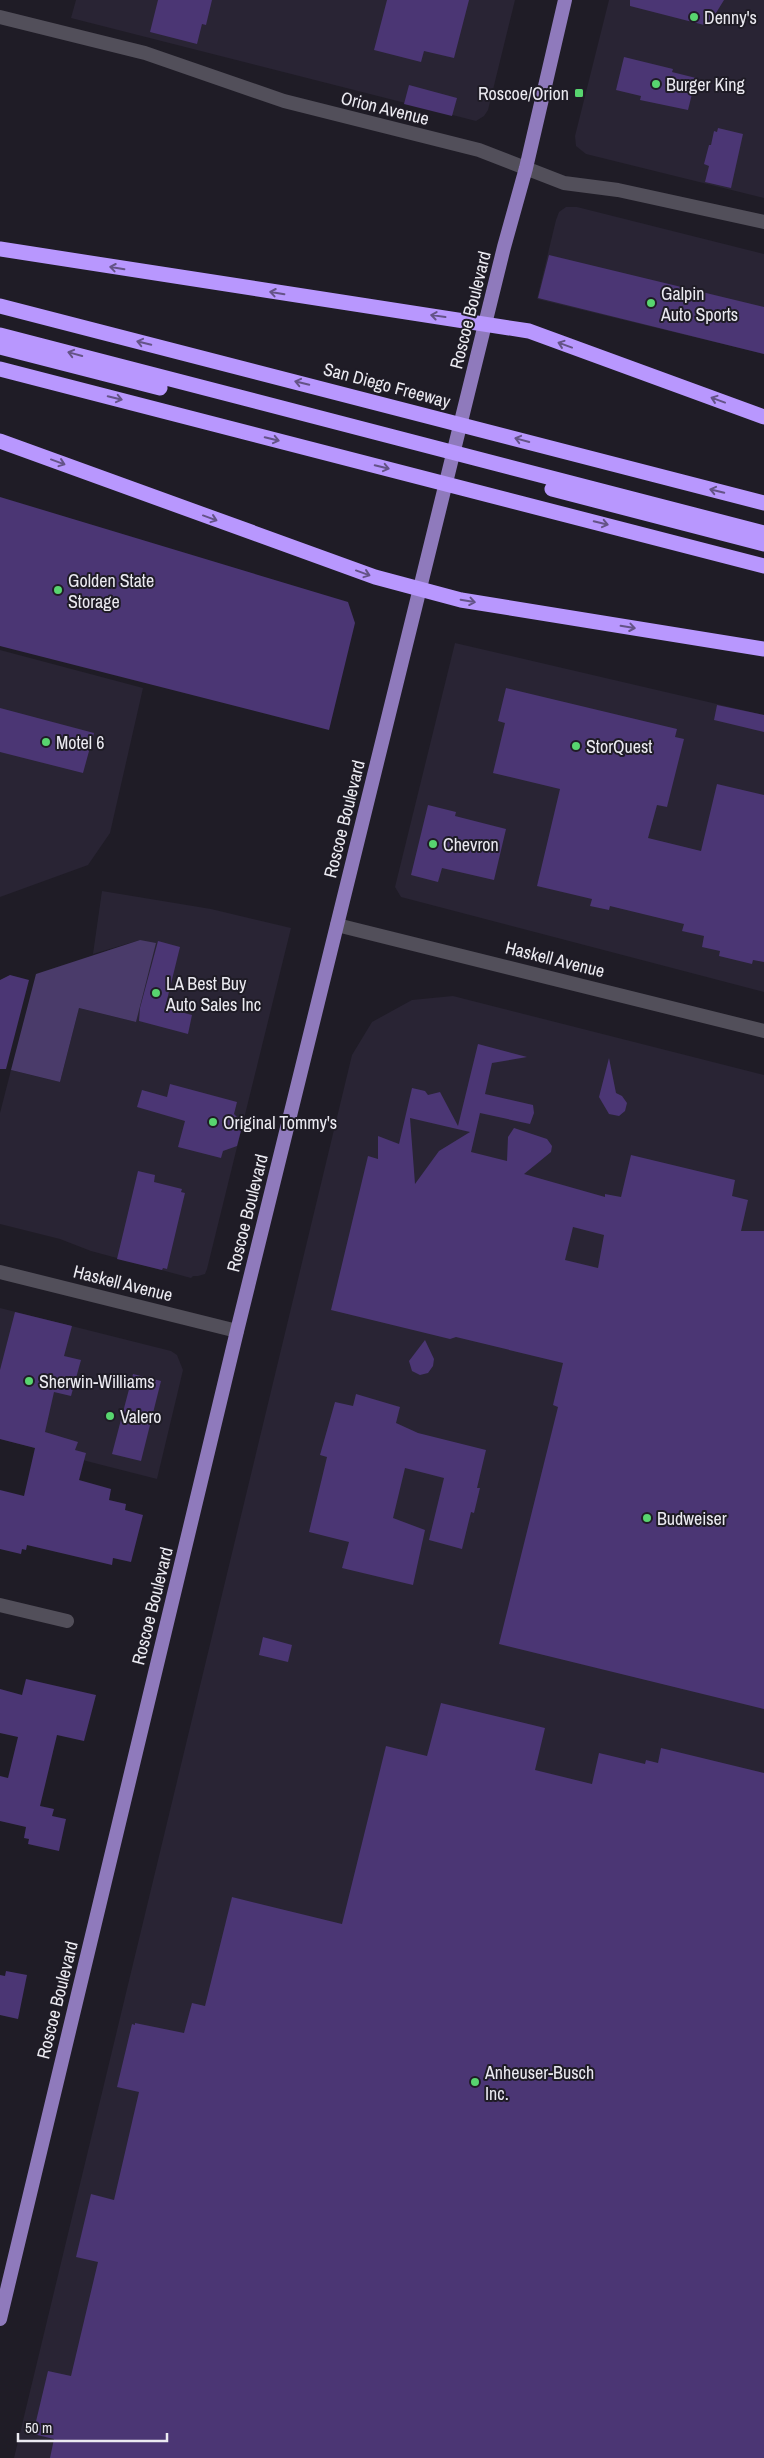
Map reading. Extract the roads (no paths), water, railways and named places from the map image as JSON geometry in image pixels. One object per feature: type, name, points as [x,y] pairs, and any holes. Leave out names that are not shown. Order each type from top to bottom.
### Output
[{"type":"highway","points":[[0,248],[312,299],[529,331],[764,417]]},
{"type":"highway","name":"San Diego Freeway","points":[[0,306],[764,503]]},
{"type":"highway","points":[[0,335],[341,429],[562,486],[764,533]]},
{"type":"highway","points":[[0,348],[341,429]]},
{"type":"highway","points":[[0,369],[764,566]]},
{"type":"highway","points":[[0,441],[375,577],[420,590],[461,600],[764,649]]},
{"type":"highway","points":[[562,486],[764,544]]},
{"type":"main road","name":"Roscoe Boulevard","points":[[0,2319],[237,1331],[526,168],[565,0]]},
{"type":"street","name":"Orion Avenue","points":[[0,16],[145,53],[284,101],[479,150],[564,184],[618,190],[764,222]]},
{"type":"street","name":"Haskell Avenue","points":[[337,925],[764,1031]]},
{"type":"street","name":"Haskell Avenue","points":[[0,1272],[237,1331]]},
{"type":"street","points":[[0,1605],[67,1621]]},
{"type":"place","name":"Denny's","points":[[694,17]]},
{"type":"place","name":"Burger King","points":[[656,84]]},
{"type":"place","name":"Roscoe/Orion","points":[[579,93]]},
{"type":"place","name":"Galpin Auto Sports","points":[[651,303]]},
{"type":"place","name":"Golden State Storage","points":[[58,590]]},
{"type":"place","name":"Motel 6","points":[[46,742]]},
{"type":"place","name":"StorQuest","points":[[576,746]]},
{"type":"place","name":"Chevron","points":[[433,844]]},
{"type":"place","name":"LA Best Buy Auto Sales Inc","points":[[156,993]]},
{"type":"place","name":"Original Tommy's","points":[[213,1122]]},
{"type":"place","name":"Sherwin-Williams","points":[[29,1381]]},
{"type":"place","name":"Valero","points":[[110,1416]]},
{"type":"place","name":"Budweiser","points":[[647,1518]]},
{"type":"place","name":"Anheuser-Busch Inc.","points":[[475,2082]]}]
